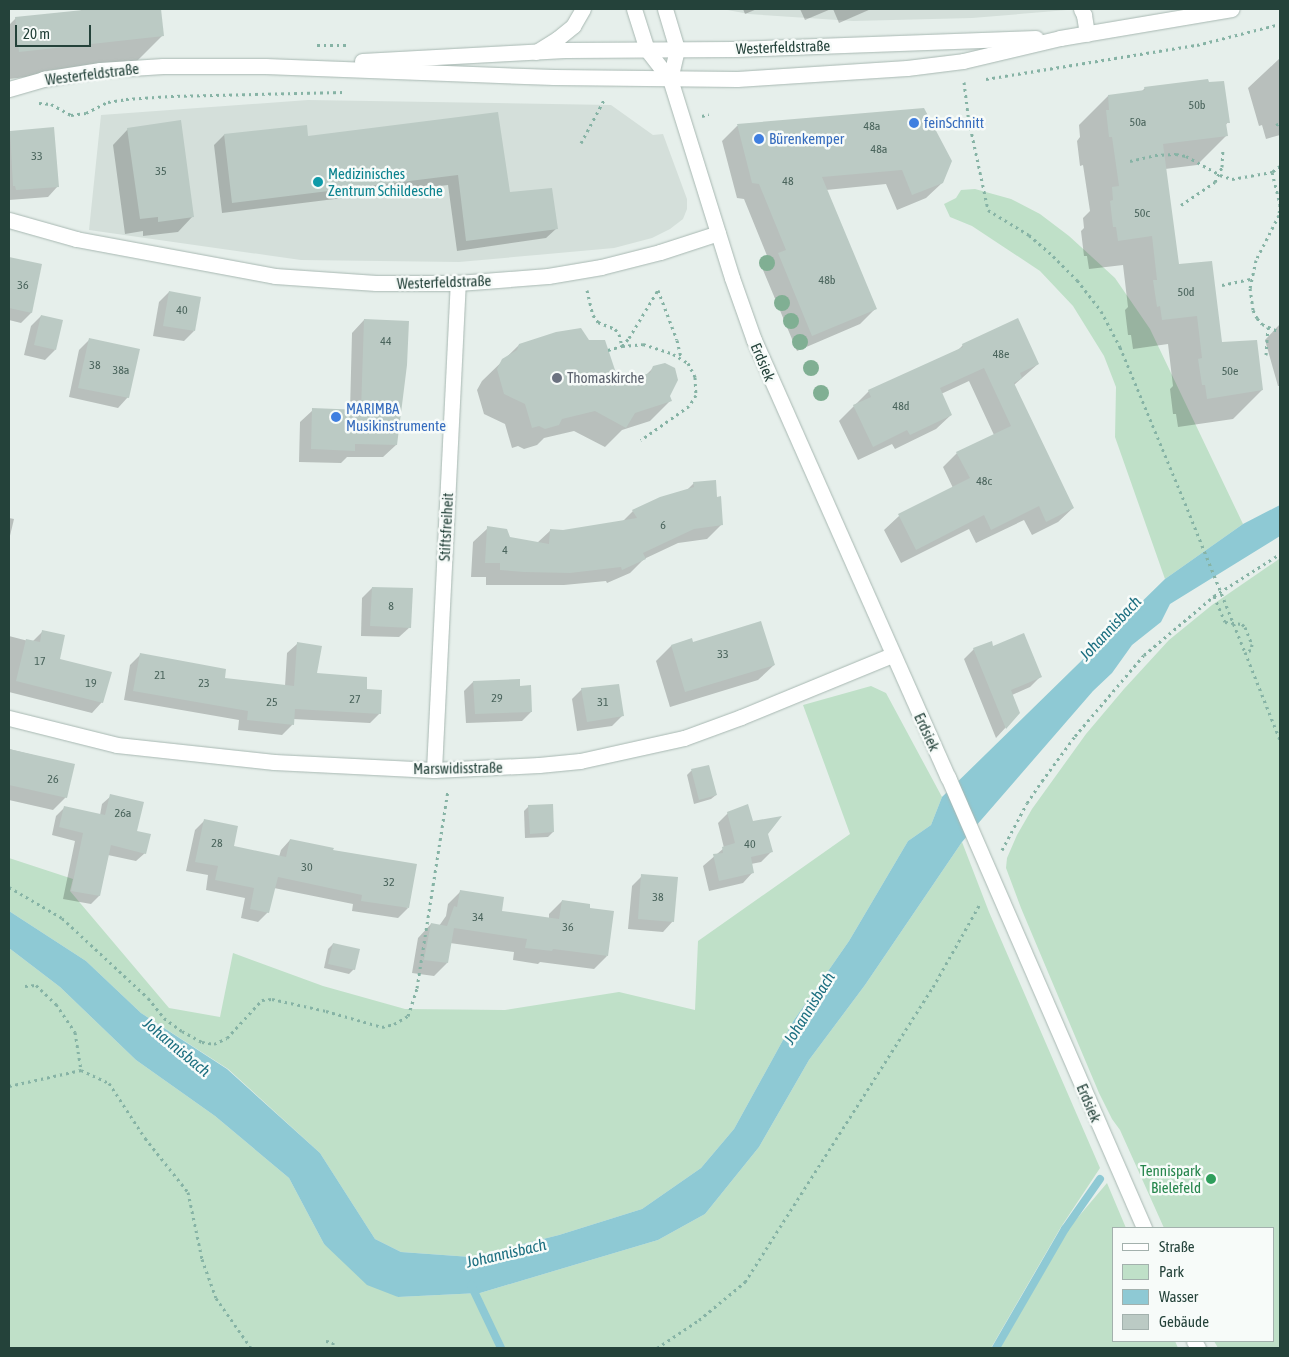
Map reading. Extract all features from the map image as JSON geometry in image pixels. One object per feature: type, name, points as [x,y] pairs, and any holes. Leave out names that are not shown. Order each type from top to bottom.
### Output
[{"type":"street","points":[[536,52],[573,26],[584,9]]},
{"type":"street","points":[[634,9],[648,50],[670,79],[718,233]]},
{"type":"street","points":[[665,9],[677,50],[670,79]]},
{"type":"street","points":[[1081,9],[1087,34]]},
{"type":"street","name":"Westerfeldstraße","points":[[9,89],[43,79],[100,70],[163,66],[265,66],[554,77],[670,79],[737,79],[907,68],[979,58],[1060,38],[1232,9]]},
{"type":"street","name":"Westerfeldstraße","points":[[265,66],[536,52],[735,49],[982,39],[1060,38]]},
{"type":"street","name":"Westerfeldstraße","points":[[9,220],[76,239],[274,276],[376,283],[458,283],[539,277],[583,270],[660,252],[718,233]]},
{"type":"street","name":"Erdsiek","points":[[718,233],[754,340],[1144,1227]]},
{"type":"street","name":"Stiftsfreiheit","points":[[434,770],[458,283]]},
{"type":"street","name":"Marswidisstraße","points":[[9,718],[117,745],[274,762],[450,770],[580,760],[649,747],[684,738],[892,656]]},
{"type":"path","points":[[964,82],[971,130],[988,210],[1029,235],[1054,256],[1077,280],[1101,311],[1120,347],[1186,503],[1280,740]]},
{"type":"path","points":[[37,103],[51,104],[70,115],[86,113],[108,102],[126,99],[172,96],[348,92]]},
{"type":"path","points":[[581,143],[606,95],[596,95]]},
{"type":"path","points":[[1276,125],[1280,123]]},
{"type":"path","points":[[1181,205],[1214,182],[1220,175],[1223,148]]},
{"type":"path","points":[[1130,161],[1155,155],[1176,154],[1194,160],[1220,175],[1232,179],[1272,172],[1280,166]]},
{"type":"path","points":[[1272,172],[1280,204],[1279,216],[1256,260],[1250,279],[1250,299],[1253,310],[1262,324],[1280,332]]},
{"type":"path","points":[[583,270],[594,314],[598,322],[615,330],[619,334],[622,346]]},
{"type":"path","points":[[1222,285],[1250,279]]},
{"type":"path","points":[[622,346],[658,290],[682,358]]},
{"type":"path","points":[[1266,355],[1268,327]]},
{"type":"path","points":[[608,350],[622,346],[643,344],[661,349],[682,358],[688,363],[695,378],[696,395],[689,406],[641,440]]},
{"type":"path","points":[[657,1348],[700,1320],[745,1282],[933,987],[987,891],[1003,848],[1023,810],[1075,736],[1144,655],[1214,596],[1280,554]]},
{"type":"path","points":[[1214,596],[1225,622],[1242,624],[1246,627],[1252,644],[1251,650],[1245,652]]},
{"type":"path","points":[[9,887],[62,918],[148,998],[164,1018],[202,1042],[214,1044],[227,1038],[262,1000],[272,1000],[326,1010],[382,1027],[394,1024],[408,1016],[417,988],[450,770]]},
{"type":"path","points":[[25,986],[36,985],[56,1004],[75,1032],[81,1070]]},
{"type":"path","points":[[9,1086],[81,1070],[108,1083],[145,1138],[188,1192],[202,1259],[216,1298],[251,1348]]},
{"type":"path","points":[[326,1341],[333,1342],[333,1348]]},
{"type":"shaded area","points":[[722,9],[1079,9],[972,18],[853,21],[749,14]]},
{"type":"shaded area","points":[[308,100],[611,105],[653,135],[663,134],[687,199],[687,209],[683,219],[670,229],[652,238],[614,248],[459,262],[301,260],[89,230],[101,115]]},
{"type":"green space","points":[[975,189],[1011,199],[1040,214],[1069,236],[1115,278],[1150,329],[1243,524],[1165,579],[1115,437],[1116,387],[1104,356],[1073,306],[1040,271],[972,226],[950,217],[944,204],[956,198],[961,190]]},
{"type":"green space","points":[[1279,559],[1280,1348],[1218,1348],[1215,1342],[1274,1342],[1274,1227],[1164,1227],[1120,1130],[1112,1119],[1099,1093],[1006,868],[1007,858],[1017,835],[1032,809],[1086,734],[1169,640],[1212,605]]},
{"type":"green space","points":[[871,686],[886,693],[942,797],[931,825],[908,841],[849,941],[794,1020],[734,1129],[701,1168],[642,1209],[559,1235],[471,1257],[401,1252],[375,1239],[320,1153],[228,1069],[141,1013],[86,961],[9,911],[9,858],[73,879],[70,891],[169,1008],[220,1017],[233,953],[323,986],[405,1009],[505,1010],[619,992],[695,1010],[698,941],[850,834],[803,705]]},
{"type":"green space","points":[[962,842],[989,912],[1100,1168],[1061,1227],[991,1348],[9,1348],[9,948],[60,987],[136,1060],[215,1116],[289,1178],[324,1244],[398,1297],[480,1293],[658,1240],[705,1214],[759,1147],[809,1060],[865,985]]},
{"type":"green space","points":[[1107,1183],[1126,1227],[1112,1227],[1112,1342],[1175,1342],[1178,1348],[1000,1348],[1068,1229]]},
{"type":"water","name":"Johannisbach","points":[[1280,505],[1280,536],[1170,604],[1161,622],[1132,645],[1112,673],[1093,691],[962,842],[865,985],[809,1060],[759,1147],[705,1214],[658,1240],[480,1293],[398,1297],[367,1285],[324,1244],[289,1178],[215,1116],[136,1060],[60,987],[9,948],[9,911],[86,961],[141,1013],[227,1069],[320,1153],[375,1239],[401,1252],[471,1257],[559,1235],[642,1209],[701,1168],[734,1129],[794,1020],[849,941],[908,841],[931,825],[942,797],[1165,579],[1243,524]]},
{"type":"building","points":[[93,9],[161,9],[164,36],[19,52],[15,17]]},
{"type":"building","points":[[1208,79],[1209,82],[1224,81],[1230,123],[1226,123],[1228,136],[1163,144],[1179,264],[1212,261],[1222,342],[1257,340],[1263,390],[1207,399],[1205,385],[1202,385],[1198,359],[1202,358],[1197,316],[1162,320],[1160,306],[1157,307],[1153,280],[1157,280],[1152,236],[1118,241],[1116,227],[1113,227],[1110,201],[1113,200],[1112,187],[1119,186],[1112,137],[1109,137],[1106,110],[1109,110],[1108,95],[1145,90],[1144,87]]},
{"type":"building","points":[[924,108],[952,161],[943,183],[912,195],[902,170],[822,177],[877,309],[812,336],[778,253],[786,250],[759,184],[752,183],[737,124]]},
{"type":"building","name":"Medizinisches Zentrum Schildesche","points":[[498,112],[510,192],[552,188],[558,229],[466,241],[458,175],[232,203],[224,134],[307,125],[308,136]]},
{"type":"building","points":[[181,120],[194,217],[158,222],[158,217],[140,219],[127,128]]},
{"type":"building","points":[[54,127],[59,187],[16,190],[15,186],[13,186],[10,131]]},
{"type":"building","points":[[9,257],[42,264],[32,313],[9,308]]},
{"type":"building","points":[[169,291],[201,297],[195,331],[163,326]]},
{"type":"building","points":[[41,315],[63,320],[56,350],[34,345]]},
{"type":"building","points":[[1018,318],[1039,364],[1020,373],[1022,378],[1014,383],[1074,508],[1046,522],[1039,506],[991,530],[984,515],[916,550],[898,514],[970,478],[956,452],[1011,426],[984,368],[940,388],[952,415],[910,435],[907,430],[873,447],[853,405],[871,397],[868,390],[963,347],[962,344]]},
{"type":"building","points":[[364,319],[409,321],[407,365],[397,445],[355,444],[355,451],[311,449],[312,408],[361,410]]},
{"type":"building","name":"Thomaskirche","points":[[581,328],[589,340],[605,340],[619,382],[650,373],[653,366],[665,363],[675,368],[678,380],[670,396],[672,401],[635,413],[626,428],[595,411],[562,419],[559,425],[545,429],[539,426],[532,428],[525,404],[504,394],[497,369],[502,359],[517,350],[519,344],[556,332]]},
{"type":"building","points":[[89,338],[140,349],[129,398],[78,388]]},
{"type":"building","points":[[716,480],[717,497],[721,496],[723,525],[694,529],[643,553],[646,559],[622,570],[621,567],[570,573],[524,572],[500,570],[500,563],[485,563],[487,526],[507,529],[510,537],[549,544],[550,529],[563,530],[637,518],[632,510],[660,497],[694,487],[693,482]]},
{"type":"building","points":[[372,587],[413,588],[411,628],[370,626]]},
{"type":"building","points":[[761,621],[775,665],[685,692],[671,645],[692,638],[693,642]]},
{"type":"building","points":[[42,630],[65,635],[60,659],[112,672],[103,703],[16,681],[26,639],[40,642]]},
{"type":"building","points":[[1024,633],[1042,677],[1011,690],[1020,713],[1006,729],[973,648],[992,641],[993,646]]},
{"type":"building","points":[[297,642],[322,646],[317,673],[367,677],[367,689],[382,690],[381,714],[295,709],[294,725],[247,720],[248,711],[133,691],[140,653],[226,669],[225,678],[294,686]]},
{"type":"building","points":[[520,679],[520,686],[531,685],[532,712],[475,714],[473,681]]},
{"type":"building","points":[[619,684],[624,716],[587,722],[581,688]]},
{"type":"building","points":[[9,749],[75,764],[67,798],[9,785]]},
{"type":"building","points":[[709,765],[717,795],[699,800],[691,769]]},
{"type":"building","points":[[110,794],[144,802],[137,831],[151,834],[146,854],[111,845],[100,896],[71,891],[83,833],[59,827],[64,806],[105,815]]},
{"type":"building","points":[[553,804],[554,832],[530,834],[528,805]]},
{"type":"building","points":[[748,804],[753,821],[782,816],[768,834],[773,852],[751,857],[754,873],[719,881],[713,854],[723,853],[722,847],[735,843],[727,812]]},
{"type":"building","points":[[204,819],[238,826],[234,846],[286,857],[290,839],[334,848],[333,850],[417,864],[409,908],[361,901],[362,895],[278,877],[269,913],[250,909],[254,888],[215,880],[218,866],[195,862]]},
{"type":"building","points":[[641,874],[678,877],[674,922],[638,919]]},
{"type":"building","points":[[460,890],[504,897],[502,911],[559,919],[562,900],[590,904],[590,908],[614,911],[608,956],[553,949],[552,951],[525,948],[527,939],[454,928],[448,963],[424,960],[431,923],[447,926],[454,906],[457,907]]},
{"type":"building","points":[[333,943],[360,949],[355,970],[328,964]]},
{"type":"waterway","points":[[996,1348],[1065,1229],[1100,1179]]},
{"type":"waterway","points":[[471,1285],[501,1348]]},
{"type":"place","name":"feinSchnitt","points":[[914,123]]},
{"type":"place","name":"Bürenkemper","points":[[759,139]]},
{"type":"place","name":"Medizinisches Zentrum Schildesche","points":[[318,182]]},
{"type":"place","name":"Thomaskirche","points":[[557,378]]},
{"type":"place","name":"MARIMBA Musikinstrumente","points":[[336,417]]},
{"type":"place","name":"Tennispark Bielefeld","points":[[1211,1179]]}]
